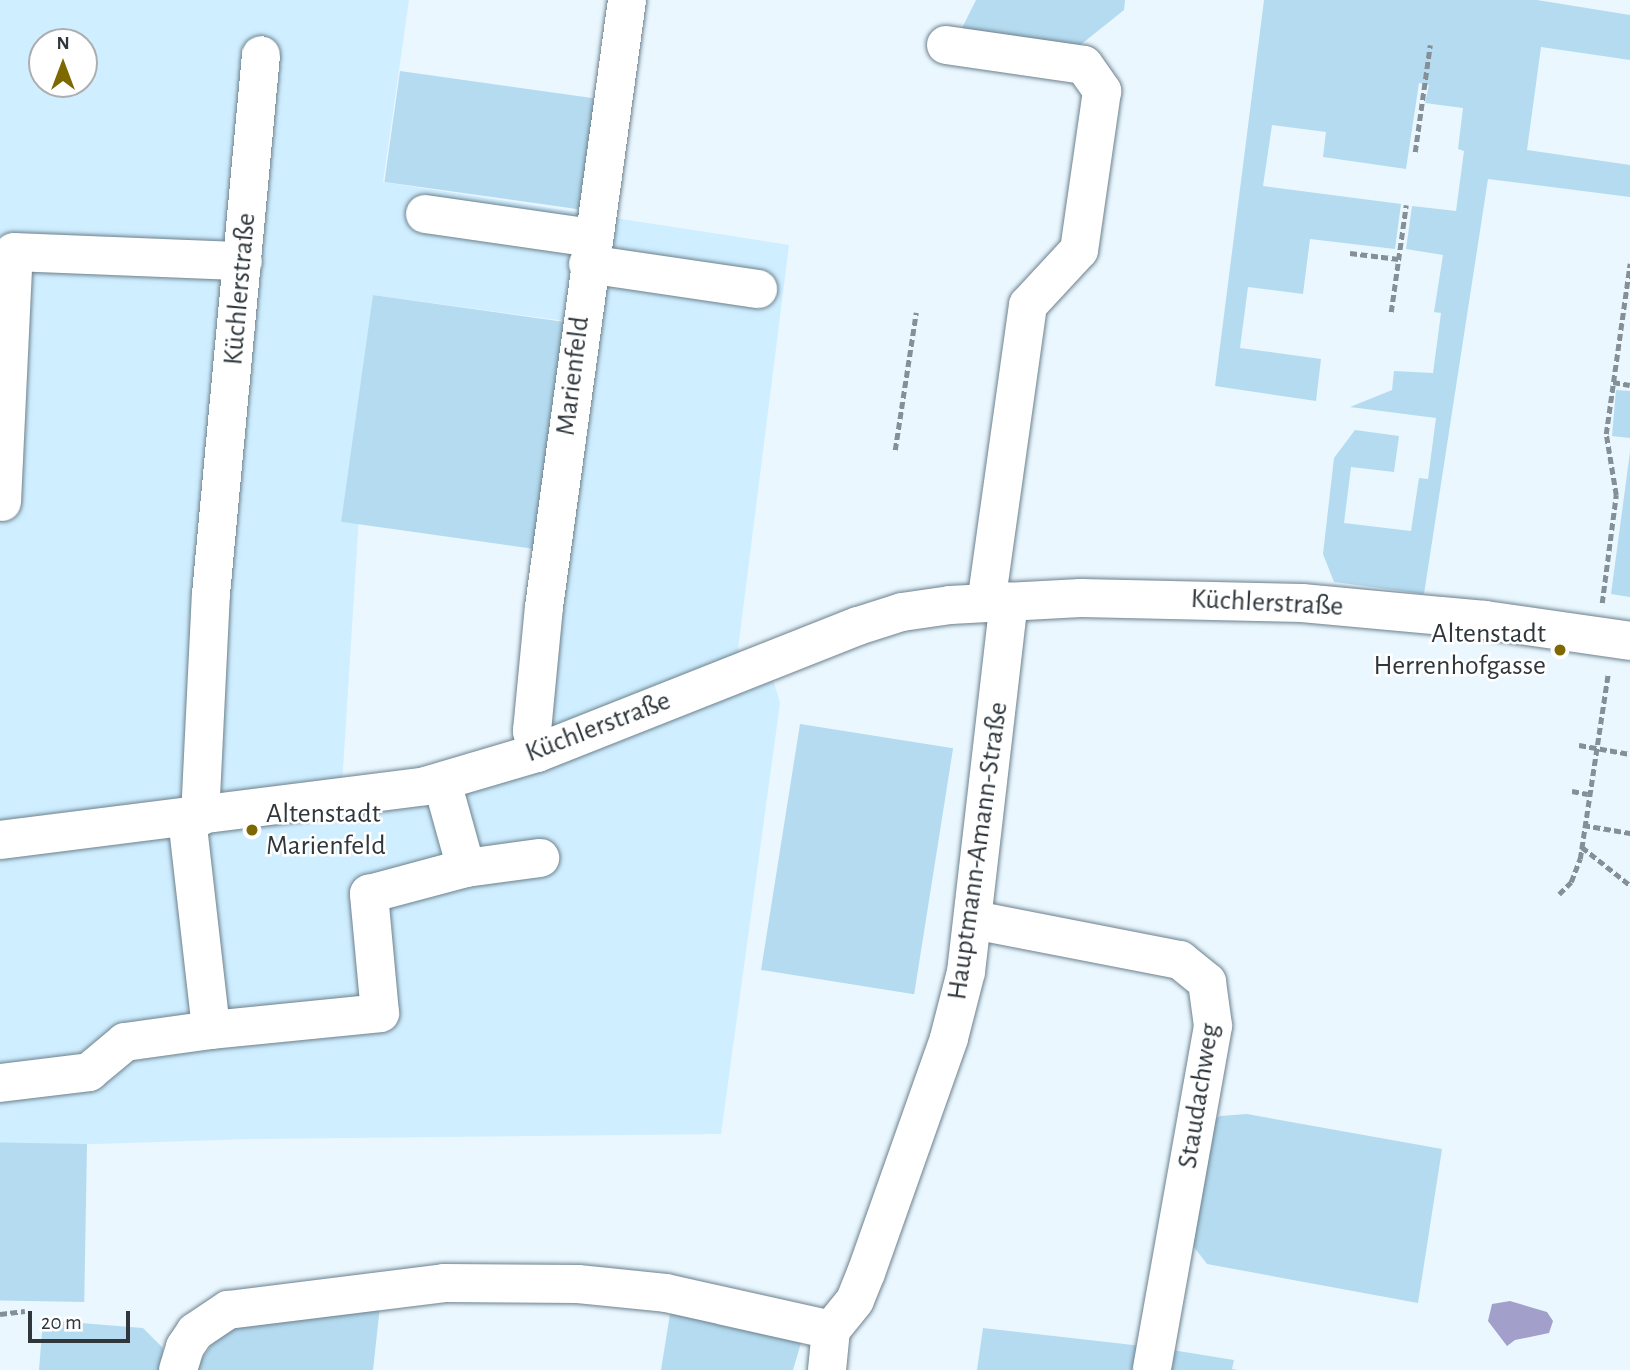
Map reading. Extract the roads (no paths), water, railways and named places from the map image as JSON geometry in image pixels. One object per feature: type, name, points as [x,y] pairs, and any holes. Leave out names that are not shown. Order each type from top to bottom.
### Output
[{"type":"street","name":"Marienfeld","points":[[537,753],[531,731],[542,619],[626,0]]},
{"type":"street","points":[[946,45],[1084,65],[1102,91],[1079,250],[1028,305],[998,601]]},
{"type":"street","name":"Küchlerstraße","points":[[193,818],[261,55]]},
{"type":"street","points":[[425,214],[758,289]]},
{"type":"street","points":[[2,502],[14,252],[243,261]]},
{"type":"street","name":"Küchlerstraße","points":[[0,839],[379,795],[442,782],[537,753],[858,626],[902,612],[998,601],[1081,598],[1302,603],[1485,620],[1614,638]]},
{"type":"street","name":"Hauptmann-Amann-Straße","points":[[831,1330],[855,1300],[949,1038],[974,920],[998,601]]},
{"type":"street","points":[[442,782],[466,868]]},
{"type":"street","points":[[193,818],[211,1030]]},
{"type":"street","points":[[0,1083],[89,1072],[125,1042],[211,1030],[380,1013],[369,894],[466,868],[540,858]]},
{"type":"street","name":"Staudachweg","points":[[974,920],[1180,960],[1207,982],[1213,1026],[1152,1370]]},
{"type":"street","points":[[178,1370],[185,1347],[195,1332],[228,1310],[444,1283],[578,1284],[666,1293],[831,1330],[827,1370]]},
{"type":"place","name":"Altenstadt Herrenhofgasse","points":[[1560,650]]},
{"type":"place","name":"Altenstadt Marienfeld","points":[[252,830]]}]
